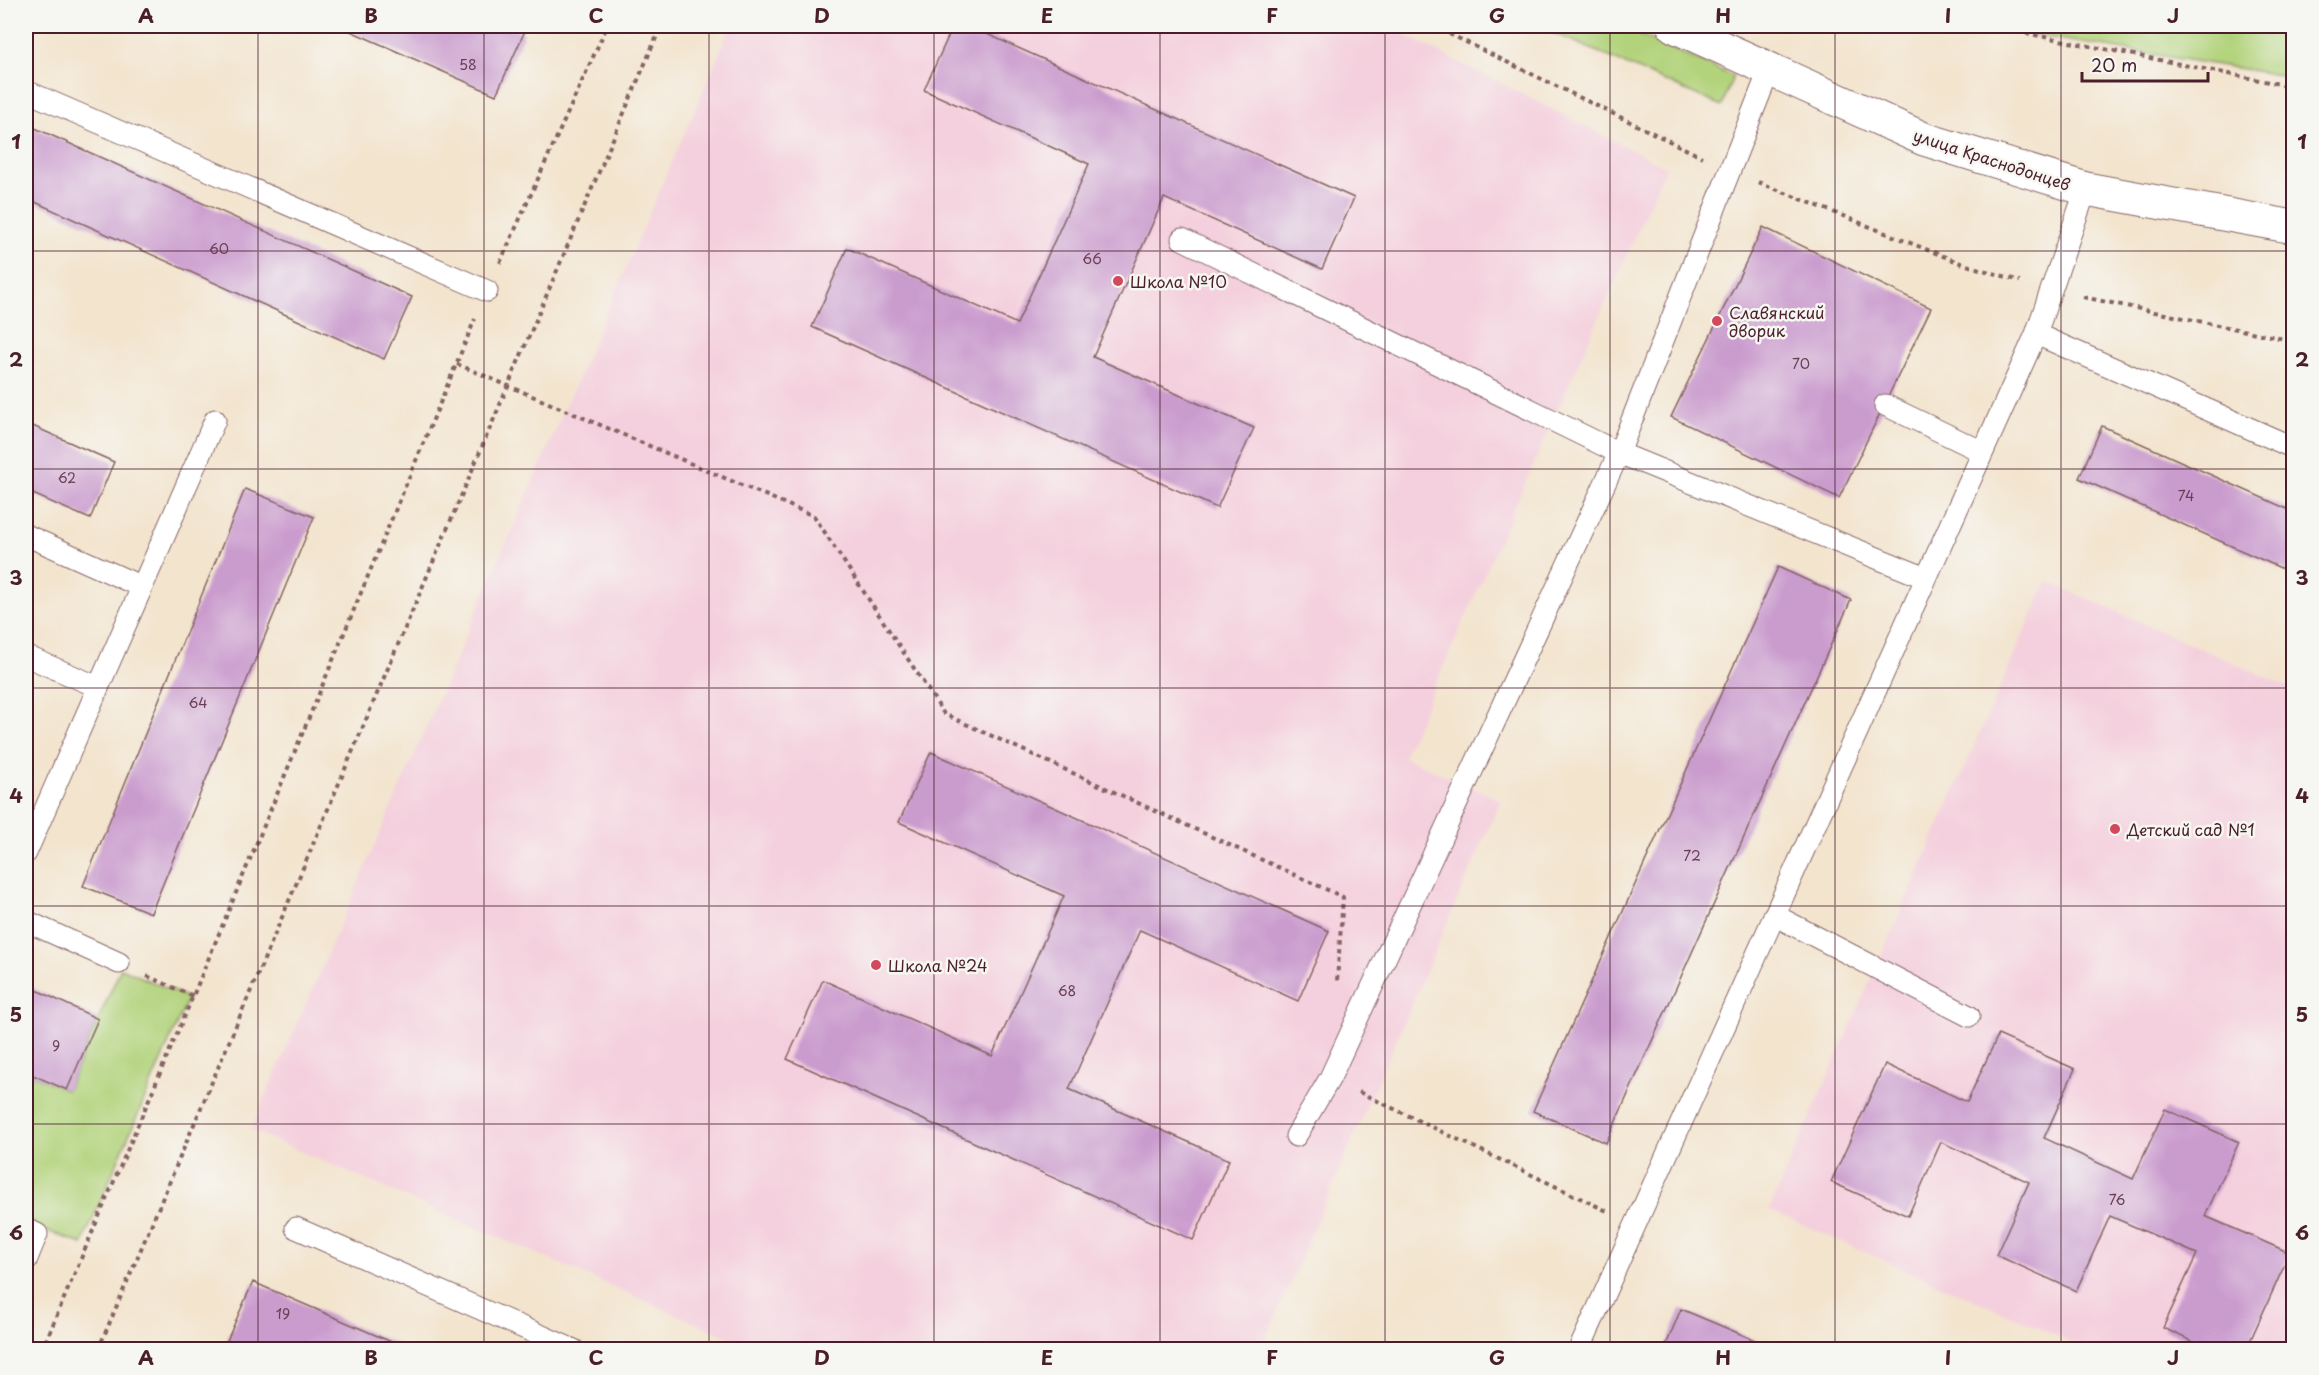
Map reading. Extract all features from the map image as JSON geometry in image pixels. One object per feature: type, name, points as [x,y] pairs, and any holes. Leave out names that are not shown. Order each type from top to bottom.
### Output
[{"type":"main road","name":"улица Краснодонцев","points":[[1674,26],[1924,139],[2086,189],[2294,226]]},
{"type":"lane","points":[[1296,1136],[1330,1078],[1619,453],[1770,68]]},
{"type":"lane","points":[[26,91],[487,291]]},
{"type":"lane","points":[[1579,1350],[2036,334],[2086,189]]},
{"type":"lane","points":[[1182,239],[1619,453],[1926,578]]},
{"type":"lane","points":[[2036,334],[2294,448]]},
{"type":"lane","points":[[1885,405],[1983,452]]},
{"type":"lane","points":[[26,853],[215,420]]},
{"type":"lane","points":[[26,535],[142,587]]},
{"type":"lane","points":[[26,656],[98,687]]},
{"type":"lane","points":[[1774,915],[1969,1016]]},
{"type":"lane","points":[[26,921],[119,963]]},
{"type":"lane","points":[[296,1228],[574,1350]]},
{"type":"lane","points":[[26,1229],[37,1234],[26,1261]]},
{"type":"path","points":[[42,1350],[193,996],[487,291],[607,26]]},
{"type":"path","points":[[98,1350],[661,26]]},
{"type":"path","points":[[1433,26],[1731,172],[1963,264],[2052,290],[2294,341]]},
{"type":"path","points":[[1990,26],[2294,87]]},
{"type":"path","points":[[457,364],[814,516],[944,714],[1343,897],[1336,987]]},
{"type":"path","points":[[119,963],[193,996]]},
{"type":"path","points":[[1330,1078],[1634,1225]]},
{"type":"shaded area","points":[[731,26],[1387,26],[1666,167],[1403,757],[1501,800],[1261,1349],[756,1349],[251,1130]]},
{"type":"shaded area","name":"Детский сад №1","points":[[2047,581],[2293,689],[2293,1349],[2087,1349],[1769,1210]]},
{"type":"green space","points":[[1538,26],[1619,26],[1733,76],[1722,106]]},
{"type":"green space","points":[[1990,26],[2293,26],[2293,77],[1997,29]]},
{"type":"green space","points":[[121,968],[188,998],[82,1244],[26,1223],[26,1072],[67,1090]]},
{"type":"building","points":[[339,26],[508,26],[524,33],[496,95]]},
{"type":"building","points":[[953,26],[969,26],[1354,198],[1322,269],[1164,198],[1093,357],[1254,428],[1217,508],[812,327],[847,248],[1017,324],[1089,164],[924,90]]},
{"type":"building","points":[[26,124],[412,297],[384,359],[26,198]]},
{"type":"building","points":[[1763,227],[1931,308],[1839,498],[1671,417]]},
{"type":"building","points":[[26,423],[114,462],[90,519],[26,491]]},
{"type":"building","points":[[2102,426],[2294,512],[2294,574],[2079,478]]},
{"type":"building","points":[[245,489],[314,517],[151,913],[83,886]]},
{"type":"building","points":[[1778,567],[1851,600],[1606,1143],[1533,1111]]},
{"type":"building","points":[[931,752],[1329,931],[1298,1001],[1140,930],[1069,1089],[1229,1160],[1193,1240],[787,1059],[823,980],[992,1056],[1064,896],[899,822]]},
{"type":"building","points":[[26,985],[98,1019],[67,1090],[26,1072]]},
{"type":"building","points":[[1998,1035],[2075,1069],[2044,1138],[2133,1179],[2165,1109],[2239,1142],[2205,1216],[2290,1253],[2246,1350],[2211,1350],[2163,1328],[2197,1254],[2110,1216],[2076,1291],[1996,1255],[2029,1182],[1941,1142],[1908,1216],[1831,1182],[1885,1064],[1967,1102]]},
{"type":"building","points":[[253,1282],[410,1350],[235,1350],[225,1345]]},
{"type":"building","points":[[1681,1309],[1776,1349],[1776,1350],[1664,1350]]},
{"type":"place","name":"Школа №10","points":[[1118,281]]},
{"type":"place","name":"Славянский дворик","points":[[1717,321]]},
{"type":"place","name":"Детский сад №1","points":[[2115,829]]},
{"type":"place","name":"Школа №24","points":[[876,965]]}]
